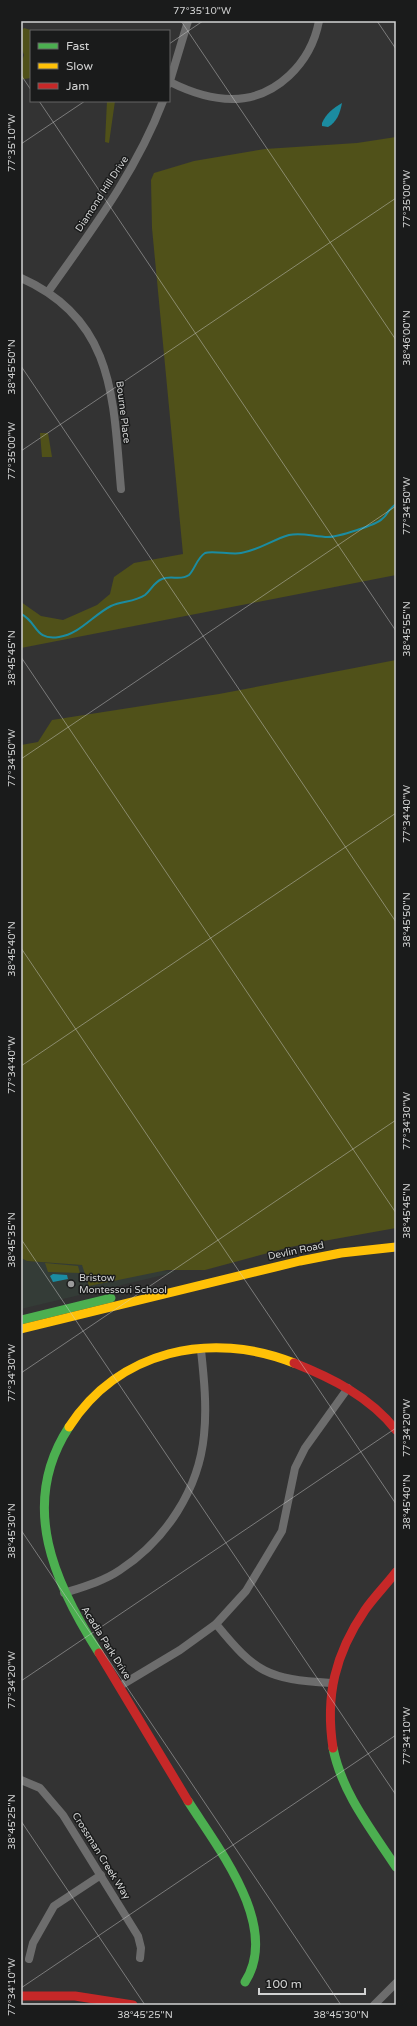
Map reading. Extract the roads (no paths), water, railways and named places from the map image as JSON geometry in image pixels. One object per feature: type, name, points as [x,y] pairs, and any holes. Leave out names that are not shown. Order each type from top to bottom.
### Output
[{"type":"street","points":[[170,80],[188,21]]},
{"type":"street","points":[[170,83],[195,92],[231,99],[265,91],[284,80],[301,63],[314,40],[319,21]]},
{"type":"street","name":"Diamond Hill Drive","points":[[48,292],[119,190],[148,137],[162,102]]},
{"type":"street","name":"Bourne Place","points":[[21,278],[48,292],[61,302],[80,322],[98,351],[105,366],[114,409],[121,489]]},
{"type":"street","name":"Devlin Road","points":[[21,1329],[201,1284],[307,1260],[396,1247]]},
{"type":"street","name":"Devlin Road","points":[[21,1320],[152,1289],[201,1284]]},
{"type":"street","name":"Acadia Park Drive","points":[[244,1982],[254,1968],[256,1953],[255,1930],[246,1899],[233,1874],[165,1764],[120,1686],[76,1619],[51,1559],[44,1523],[46,1485],[54,1452],[70,1423],[91,1397],[120,1374],[151,1359],[181,1351],[237,1348],[278,1356],[311,1369],[348,1388],[376,1408],[396,1430]]},
{"type":"street","points":[[64,1593],[91,1584],[120,1570],[144,1551],[169,1525],[185,1499],[197,1470],[204,1435],[205,1388],[201,1350]]},
{"type":"street","points":[[120,1686],[180,1650],[216,1624],[246,1591],[269,1555],[282,1531],[294,1468],[305,1448],[348,1388]]},
{"type":"street","points":[[396,1572],[365,1610],[348,1637],[335,1666],[331,1683],[328,1718],[331,1744],[340,1773],[351,1798],[396,1867]]},
{"type":"street","points":[[216,1624],[248,1660],[262,1670],[280,1677],[331,1683]]},
{"type":"street","name":"Crossman Creek Way","points":[[21,1780],[40,1788],[51,1800],[78,1837],[138,1936],[141,1948],[140,1958]]},
{"type":"street","points":[[29,1959],[33,1943],[54,1906],[101,1875]]},
{"type":"street","points":[[374,2005],[396,1983]]},
{"type":"street","points":[[21,1996],[75,1996],[133,2005]]},
{"type":"water","points":[[342,103],[339,114],[334,123],[328,127],[322,126],[322,123],[328,114]]},
{"type":"water","points":[[53,1274],[67,1275],[68,1279],[53,1282],[50,1276]]},
{"type":"waterway","points":[[21,614],[31,622],[40,634],[51,637],[67,635],[80,628],[111,606],[137,599],[145,595],[159,580],[165,578],[186,577],[205,553],[241,553],[254,550],[283,537],[294,534],[328,537],[340,535],[378,521],[384,517],[396,504]]},
{"type":"place","name":"Bristow Montessori School","points":[[71,1284]]}]
